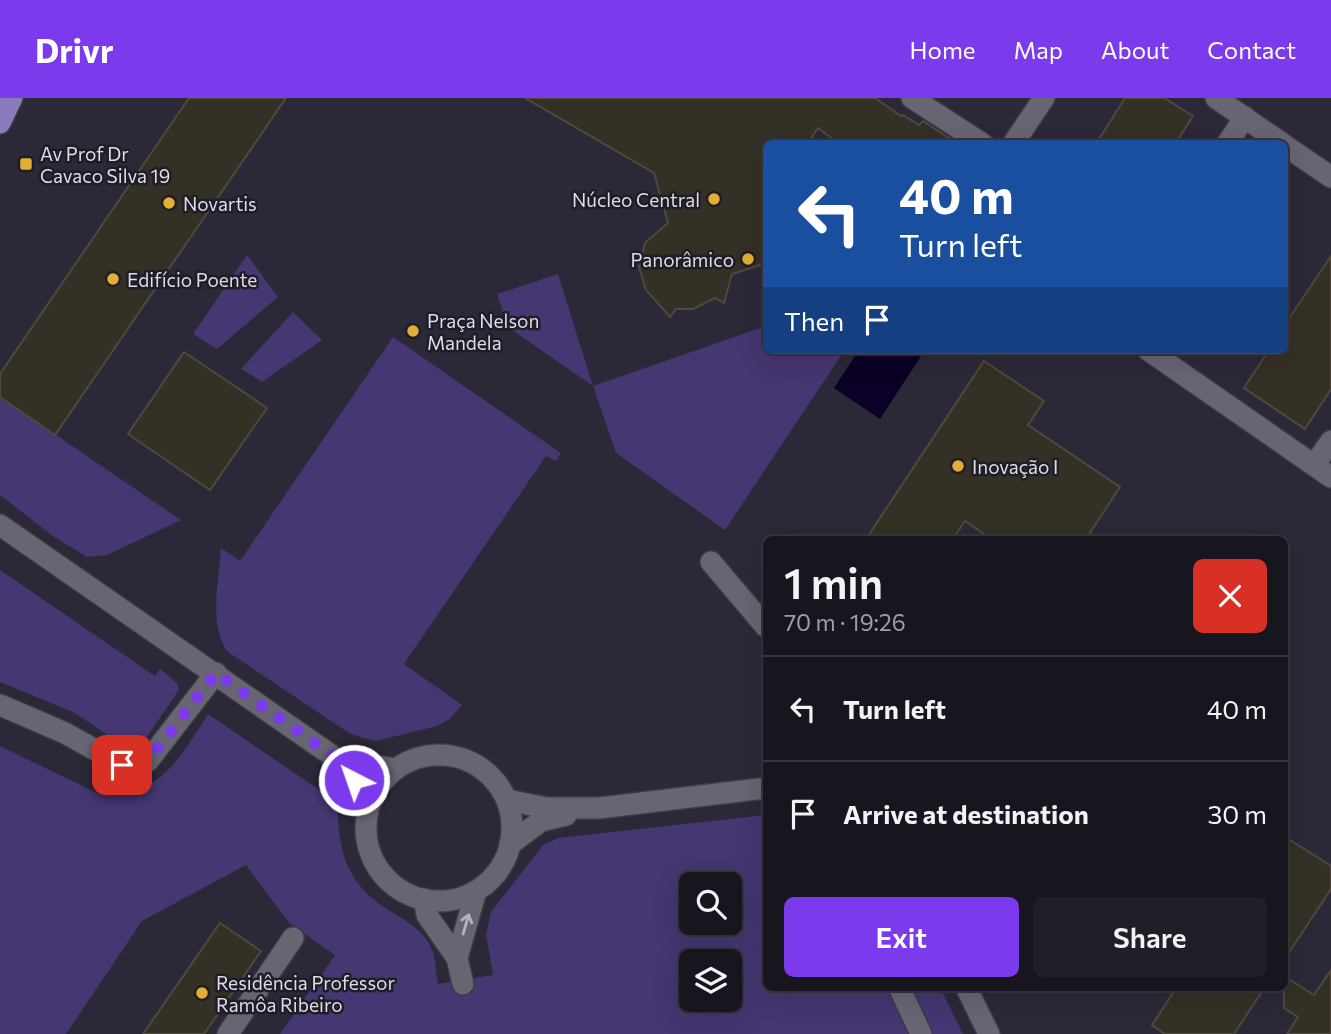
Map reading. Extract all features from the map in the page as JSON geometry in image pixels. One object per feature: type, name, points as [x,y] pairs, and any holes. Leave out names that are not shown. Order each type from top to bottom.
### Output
[{"type":"main road","points":[[0,123],[12,98]]},
{"type":"street","points":[[912,98],[977,140]]},
{"type":"street","points":[[1016,140],[1044,98]]},
{"type":"street","points":[[1216,98],[1278,140]]},
{"type":"street","points":[[1230,140],[1245,117]]},
{"type":"street","points":[[1288,147],[1331,177]]},
{"type":"street","points":[[1154,354],[1323,471],[1331,441]]},
{"type":"street","points":[[0,525],[337,759],[370,803]]},
{"type":"street","points":[[710,562],[763,624]]},
{"type":"street","points":[[0,705],[65,733],[122,765],[137,766],[148,761],[216,673]]},
{"type":"street","points":[[438,754],[464,759],[486,772],[507,800],[512,821],[510,844],[503,862],[492,879],[476,891],[459,898],[442,901],[424,899],[396,887],[375,863],[369,849],[367,833],[370,803],[381,783],[396,769],[416,758],[438,754]]},
{"type":"street","points":[[337,759],[396,769]]},
{"type":"street","points":[[510,844],[541,821],[599,808],[763,788]]},
{"type":"street","points":[[507,800],[547,808],[599,808]]},
{"type":"street","points":[[457,958],[476,891]]},
{"type":"street","points":[[424,899],[427,915],[457,958],[463,984]]},
{"type":"street","points":[[228,1034],[293,938]]},
{"type":"street","points":[[901,991],[921,1034]]},
{"type":"street","points":[[968,991],[989,1034]]},
{"type":"shaded area","points":[[0,98],[1331,98],[1331,1034],[0,1034]]},
{"type":"shaded area","points":[[247,255],[278,297],[217,349],[193,334]]},
{"type":"shaded area","points":[[558,274],[593,386],[509,328],[497,294]]},
{"type":"shaded area","points":[[293,312],[322,340],[262,382],[241,369]]},
{"type":"shaded area","points":[[763,327],[763,354],[842,354],[725,530],[616,453],[593,386]]},
{"type":"shaded area","points":[[393,337],[561,453],[556,461],[546,456],[404,664],[462,705],[450,719],[437,726],[376,741],[349,733],[228,652],[218,630],[216,602],[221,548],[240,561]]},
{"type":"shaded area","points":[[856,354],[922,354],[880,419],[834,388]]},
{"type":"shaded area","points":[[0,397],[181,520],[107,555],[87,557],[54,537],[0,495]]},
{"type":"shaded area","points":[[0,570],[155,676],[160,669],[177,683],[179,689],[144,741],[136,747],[125,747],[75,713],[0,682]]},
{"type":"shaded area","points":[[208,714],[337,802],[342,850],[353,875],[373,898],[425,938],[433,952],[438,984],[493,975],[486,934],[491,912],[543,845],[558,838],[763,815],[763,991],[942,991],[963,1034],[280,1034],[335,955],[289,923],[246,865],[142,921],[66,1034],[0,1034],[0,746],[99,794],[111,775],[131,786],[143,786],[154,782],[176,761]]},
{"type":"building","name":"Edifício Poente","points":[[189,98],[286,98],[55,435],[0,397],[0,374]]},
{"type":"building","name":"Núcleo Central","points":[[525,98],[875,98],[901,116],[919,125],[923,121],[952,140],[834,140],[818,128],[810,140],[763,140],[763,264],[732,274],[724,303],[715,298],[693,309],[676,309],[670,317],[646,290],[639,267],[645,243],[668,223],[654,173]]},
{"type":"building","points":[[1125,98],[1164,98],[1193,116],[1178,140],[1099,140]]},
{"type":"building","points":[[1331,256],[1331,389],[1305,429],[1244,388],[1266,354],[1288,354],[1288,320]]},
{"type":"building","points":[[184,352],[267,408],[210,490],[128,434]]},
{"type":"building","name":"Inovação I","points":[[984,361],[1044,401],[1028,425],[1120,487],[1088,536],[987,536],[965,521],[955,536],[868,536]]},
{"type":"building","points":[[1288,839],[1331,866],[1331,889],[1288,954]]},
{"type":"building","name":"Residência Professor Ramôa Ribeiro","points":[[220,923],[261,951],[204,1034],[143,1034]]},
{"type":"building","points":[[1331,970],[1331,1034],[1287,1034],[1298,1017],[1284,1008],[1284,991],[1288,991],[1288,979],[1314,995]]},
{"type":"building","points":[[1174,991],[1262,991],[1234,1034],[1165,1034],[1152,1025]]},
{"type":"place","name":"Av Prof Dr Cavaco Silva 19","points":[[26,164]]},
{"type":"place","name":"Núcleo Central","points":[[714,199]]},
{"type":"place","name":"Novartis","points":[[169,203]]},
{"type":"place","name":"Panorâmico","points":[[748,259]]},
{"type":"place","name":"Edifício Poente","points":[[113,279]]},
{"type":"place","name":"Praça Nelson Mandela","points":[[413,331]]},
{"type":"place","name":"Inovação I","points":[[958,466]]},
{"type":"place","name":"Residência Professor Ramôa Ribeiro","points":[[202,993]]},
{"type":"route","points":[[122,765],[137,766],[148,761],[216,673],[337,759],[354,780]]}]
